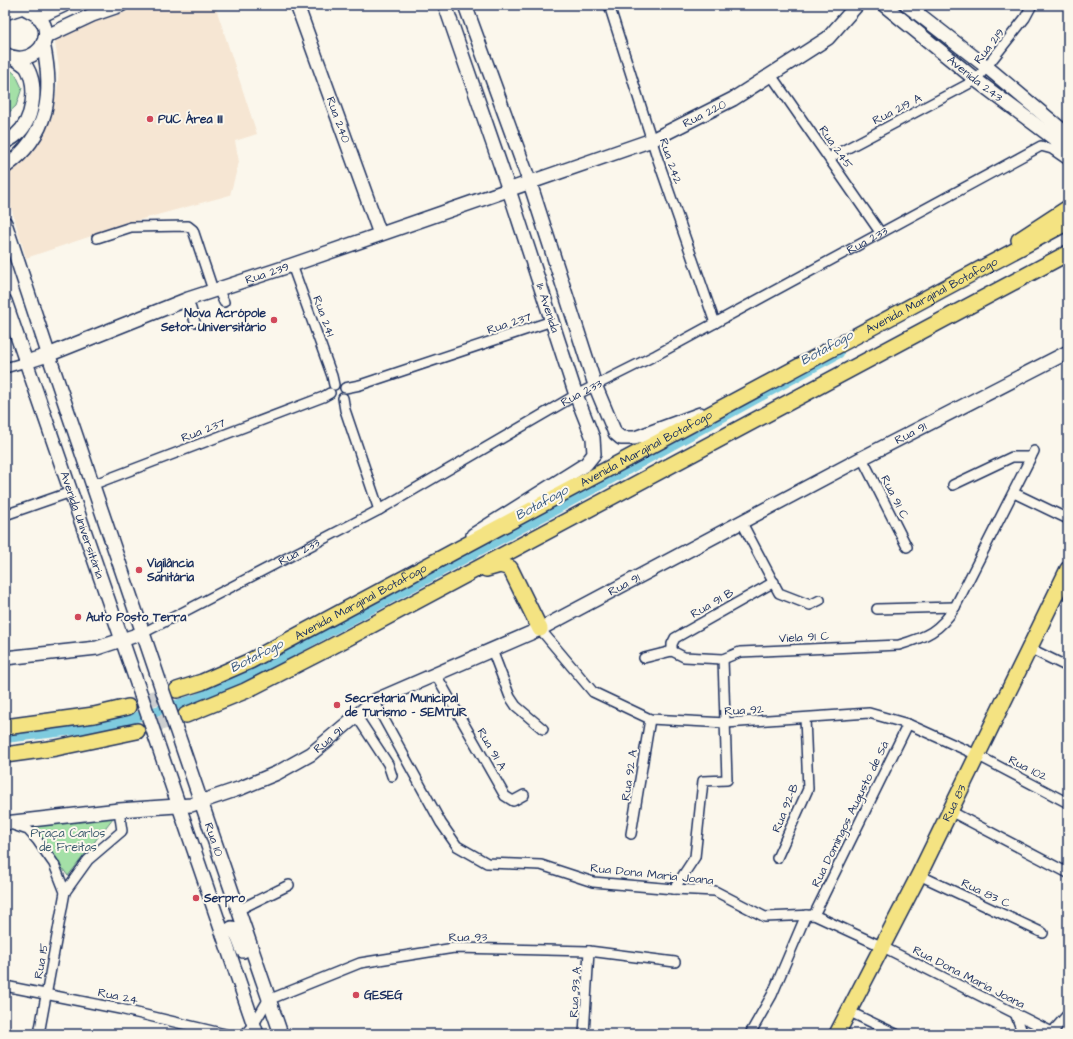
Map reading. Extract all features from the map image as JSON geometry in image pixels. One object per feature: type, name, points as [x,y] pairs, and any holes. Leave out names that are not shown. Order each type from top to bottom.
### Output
[{"type":"main road","points":[[38,16],[64,5]]},
{"type":"main road","points":[[10,56],[26,58],[35,54],[44,40],[101,8],[121,5]]},
{"type":"main road","name":"Rua 240","points":[[297,5],[380,234]]},
{"type":"main road","name":"11ª Avenida","points":[[444,5],[509,190],[576,395],[593,438],[594,454],[586,464],[559,483],[476,532],[459,549]]},
{"type":"main road","name":"11ª Avenida","points":[[465,5],[530,183],[595,385],[615,433],[620,438],[635,438],[729,403]]},
{"type":"main road","name":"Rua 220","points":[[530,183],[652,140],[733,99],[828,38],[857,5]]},
{"type":"main road","name":"Avenida 243","points":[[884,5],[976,80],[1068,149]]},
{"type":"main road","name":"Avenida 243","points":[[907,5],[988,68],[1047,119],[1068,135]]},
{"type":"main road","points":[[5,13],[22,6],[38,16],[43,23],[49,88],[46,111],[33,139],[5,166]]},
{"type":"main road","points":[[5,142],[16,136],[24,127],[33,92],[26,66],[10,56]]},
{"type":"main road","name":"Rua 239","points":[[26,362],[48,355],[216,289],[292,265],[530,183]]},
{"type":"main road","points":[[1000,259],[1023,235],[1068,208]]},
{"type":"main road","name":"Avenida Marginal Botafogo","points":[[170,689],[202,682],[250,661],[1068,222]]},
{"type":"main road","name":"Avenida Universitária","points":[[5,223],[48,355],[145,640]]},
{"type":"main road","points":[[186,715],[245,691],[1068,253]]},
{"type":"main road","name":"Avenida Universitária","points":[[5,302],[159,748]]},
{"type":"main road","name":"Rua 91","points":[[5,823],[119,810],[179,806],[201,801],[241,788],[277,774],[311,754],[374,701],[540,629],[741,521],[1068,352]]},
{"type":"main road","points":[[416,601],[433,597],[484,569],[500,564],[505,565],[510,568],[516,577],[540,629]]},
{"type":"main road","name":"Rua 83","points":[[836,1034],[920,875],[1068,569]]},
{"type":"main road","name":"Rua 233","points":[[5,658],[97,648],[122,641],[145,640]]},
{"type":"main road","name":"Rua 10","points":[[145,640],[170,689],[175,726],[268,1000],[281,1034]]},
{"type":"main road","points":[[5,727],[94,715],[128,707]]},
{"type":"main road","points":[[5,755],[56,748],[137,731]]},
{"type":"main road","points":[[5,764],[39,759],[56,748]]},
{"type":"main road","name":"Rua 10","points":[[159,748],[256,1029]]},
{"type":"main road","points":[[222,934],[232,928],[235,930],[252,973],[264,987]]},
{"type":"street","name":"Rua 242","points":[[609,5],[652,140],[715,323]]},
{"type":"street","name":"Rua 219","points":[[976,80],[988,68],[1025,18],[1032,5]]},
{"type":"street","name":"Rua 245","points":[[771,75],[880,232]]},
{"type":"street","name":"Rua 219 A","points":[[829,158],[976,80]]},
{"type":"street","name":"Rua 233","points":[[145,640],[379,510],[576,395],[715,323],[880,232],[1041,146],[1052,149],[1068,160]]},
{"type":"street","points":[[97,238],[131,227],[188,226],[193,230],[216,289],[224,302]]},
{"type":"street","name":"Rua 241","points":[[292,265],[336,391],[345,410],[379,510]]},
{"type":"street","points":[[188,299],[195,322]]},
{"type":"street","name":"Rua 237","points":[[92,485],[336,391],[360,385],[552,321]]},
{"type":"street","name":"Rua 239","points":[[5,368],[26,362]]},
{"type":"street","name":"Viela 91 C","points":[[672,651],[684,657],[723,659],[740,652],[899,645],[922,638],[945,622],[955,607],[1033,454],[1012,457],[953,485]]},
{"type":"street","name":"Rua 91 C","points":[[862,458],[907,547]]},
{"type":"street","points":[[5,515],[71,492]]},
{"type":"street","points":[[1014,493],[1068,519]]},
{"type":"street","points":[[741,521],[779,593],[810,605],[820,600]]},
{"type":"street","name":"Rua 91 B","points":[[672,651],[672,644],[675,638],[774,582]]},
{"type":"street","points":[[877,609],[955,607]]},
{"type":"street","name":"Rua 92","points":[[540,629],[593,692],[650,719],[726,724],[869,713],[908,724],[977,755]]},
{"type":"street","points":[[1029,648],[1068,667]]},
{"type":"street","points":[[492,650],[510,697],[516,706],[544,729]]},
{"type":"street","points":[[644,658],[672,651]]},
{"type":"street","points":[[674,889],[695,857],[703,781],[727,780],[723,659]]},
{"type":"street","name":"Rua 91 A","points":[[435,674],[505,796],[513,801],[524,795]]},
{"type":"street","name":"Rua Dona Maria Joana","points":[[374,701],[441,823],[457,846],[487,863],[541,865],[593,882],[715,891],[765,917],[810,915],[883,947],[1054,1033]]},
{"type":"street","points":[[356,715],[391,774]]},
{"type":"street","name":"Rua 92-B","points":[[777,858],[808,789],[805,718]]},
{"type":"street","name":"Rua 92 A","points":[[631,834],[650,719]]},
{"type":"street","name":"Rua Domingos Augusto de Sá","points":[[751,1032],[772,995],[810,915],[908,724]]},
{"type":"street","name":"Rua 102","points":[[977,755],[1068,803]]},
{"type":"street","name":"Rua 15","points":[[39,1034],[65,892],[88,860],[122,831],[119,810]]},
{"type":"street","points":[[950,811],[1068,873]]},
{"type":"street","points":[[5,823],[28,830],[38,840],[54,864],[65,892]]},
{"type":"street","name":"Rua 83 C","points":[[920,875],[1043,933]]},
{"type":"street","points":[[238,910],[289,885]]},
{"type":"street","name":"Rua 93","points":[[268,1000],[360,962],[454,948],[589,951],[675,962]]},
{"type":"street","name":"Rua 93 A","points":[[584,1034],[589,951]]},
{"type":"street","name":"Rua 24","points":[[5,986],[120,1009],[225,1034]]},
{"type":"street","points":[[245,1034],[256,1029],[268,1000]]},
{"type":"street","points":[[848,1011],[896,1034]]},
{"type":"street","points":[[1015,1013],[1023,1034]]},
{"type":"street","points":[[1054,1033],[1068,1014]]},
{"type":"shaded area","name":"PUC Área III","points":[[146,5],[215,5],[257,134],[235,141],[239,162],[230,195],[139,220],[26,258],[5,187],[5,178],[8,172],[31,154],[44,132],[54,106],[59,67],[55,43],[60,33]]},
{"type":"green space","points":[[5,65],[16,75],[22,88],[16,106],[5,116]]},
{"type":"green space","name":"Praça Carlos de Freitas","points":[[109,812],[113,818],[68,876],[28,821]]},
{"type":"waterway","name":"Botafogo","points":[[5,738],[92,728],[120,722],[196,699],[250,674],[558,508],[839,353]]},
{"type":"tunnel","points":[[128,707],[176,690]]},
{"type":"tunnel","points":[[137,731],[185,715]]},
{"type":"place","name":"PUC Área III","points":[[150,119]]},
{"type":"place","name":"Nova Acrópole Setor Universitário","points":[[274,320]]},
{"type":"place","name":"Vigilância Sanitária","points":[[139,570]]},
{"type":"place","name":"Auto Posto Terra","points":[[78,617]]},
{"type":"place","name":"Secretaria Municipal de Turismo - SEMTUR","points":[[337,705]]},
{"type":"place","name":"Serpro","points":[[196,898]]},
{"type":"place","name":"GESEG","points":[[356,995]]}]
